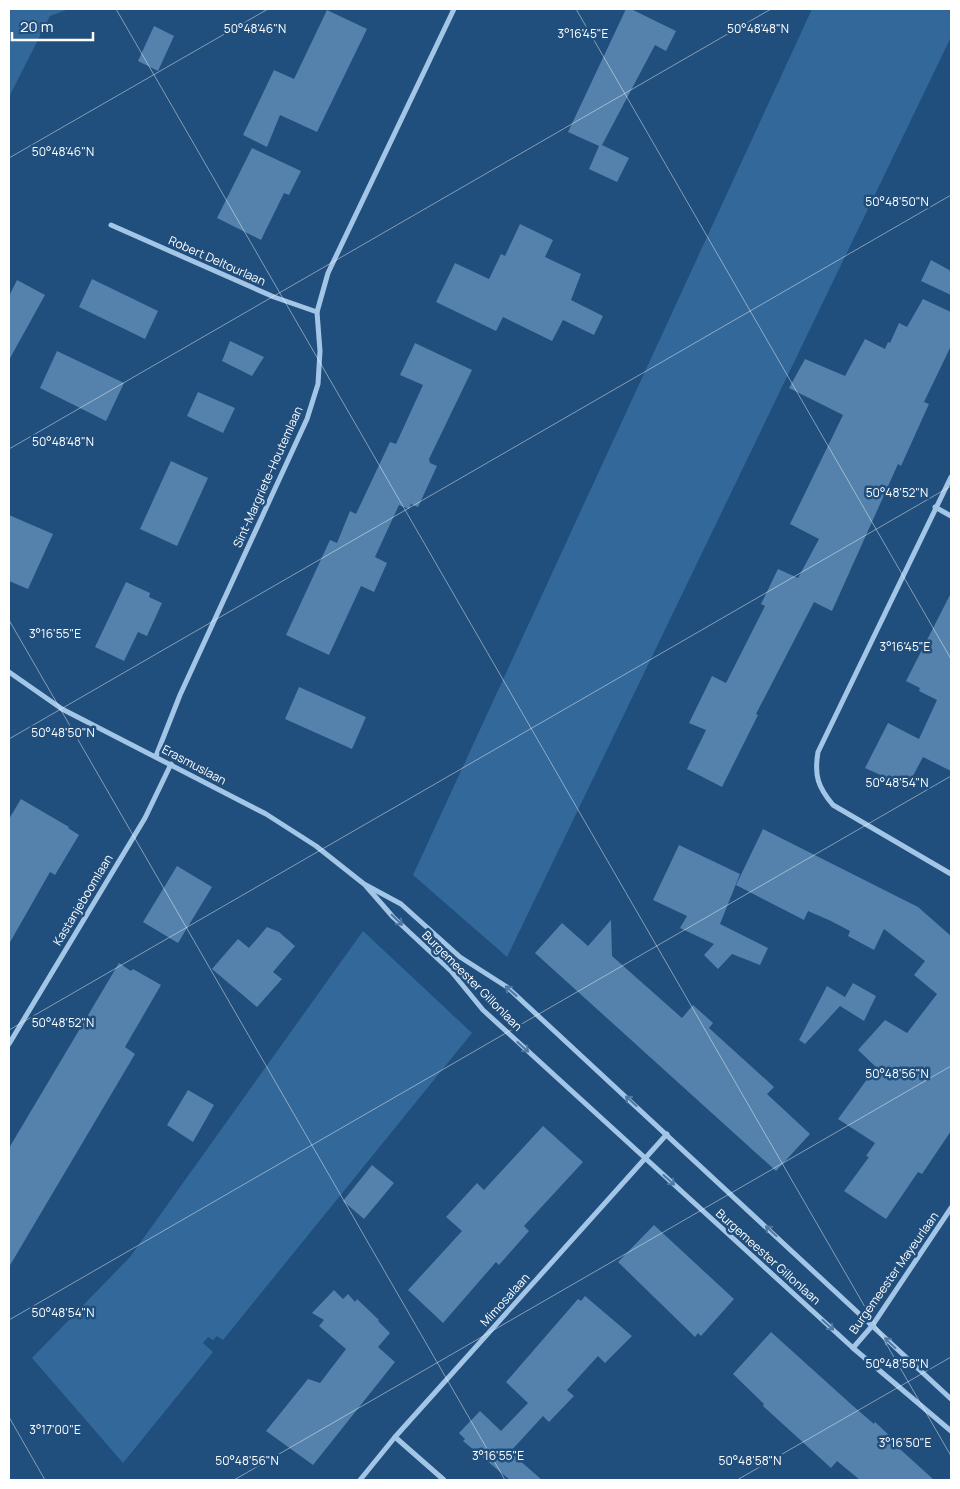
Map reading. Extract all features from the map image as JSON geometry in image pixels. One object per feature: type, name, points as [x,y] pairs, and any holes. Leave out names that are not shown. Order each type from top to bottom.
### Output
[{"type":"street","name":"Sint-Margriete-Houtemlaan","points":[[156,756],[180,695],[307,419],[318,384],[320,351],[317,312],[328,273],[454,9]]},
{"type":"street","name":"Robert Deltourlaan","points":[[111,225],[274,297],[317,312]]},
{"type":"street","points":[[951,477],[818,752],[815,768],[820,789],[833,805],[951,874]]},
{"type":"street","points":[[935,507],[951,516]]},
{"type":"street","name":"Erasmuslaan","points":[[9,672],[62,709],[266,814],[316,846],[364,884]]},
{"type":"street","name":"Kastanjeboomlaan","points":[[9,1044],[144,818],[171,764]]},
{"type":"street","name":"Burgemeester Gillonlaan","points":[[364,884],[401,904],[460,957],[507,987],[951,1399]]},
{"type":"street","name":"Burgemeester Gillonlaan","points":[[364,884],[393,917],[451,971],[483,1010],[853,1348],[951,1432]]},
{"type":"street","name":"Mimosalaan","points":[[360,1480],[395,1436],[667,1134]]},
{"type":"street","name":"Burgemeester Mayeurlaan","points":[[853,1348],[872,1326],[951,1208]]},
{"type":"street","points":[[395,1436],[444,1480]]},
{"type":"shaded area","points":[[9,9],[69,9],[50,16],[9,97]]},
{"type":"shaded area","points":[[812,9],[951,9],[951,37],[507,957],[413,875]]},
{"type":"shaded area","points":[[363,931],[472,1033],[223,1340],[217,1336],[213,1340],[208,1337],[203,1343],[213,1352],[123,1463],[32,1358],[130,1257]]},
{"type":"building","points":[[626,9],[631,9],[676,31],[666,51],[655,45],[602,145],[629,158],[617,182],[589,169],[599,146],[568,132]]},
{"type":"building","points":[[327,10],[367,29],[317,132],[280,115],[267,147],[243,135],[274,70],[294,79]]},
{"type":"building","points":[[154,26],[174,36],[158,71],[138,61]]},
{"type":"building","points":[[252,148],[301,171],[289,195],[284,193],[261,240],[217,218]]},
{"type":"building","points":[[520,224],[553,240],[545,257],[581,274],[571,300],[603,316],[594,335],[563,320],[552,341],[503,317],[496,331],[436,302],[455,263],[489,279],[501,254],[505,256]]},
{"type":"building","points":[[931,260],[951,271],[951,295],[921,281]]},
{"type":"building","points":[[92,279],[158,311],[145,339],[79,307]]},
{"type":"building","points":[[17,280],[45,295],[9,360],[9,296]]},
{"type":"building","points":[[923,299],[951,312],[951,346],[924,402],[929,404],[901,466],[898,464],[832,611],[814,602],[756,714],[758,715],[722,787],[687,769],[706,730],[689,723],[712,676],[726,683],[765,606],[761,604],[778,569],[798,578],[819,539],[790,524],[843,415],[789,388],[805,359],[845,376],[865,339],[885,349],[888,342],[890,343],[899,323],[907,327]]},
{"type":"building","points":[[230,341],[264,357],[252,376],[222,361]]},
{"type":"building","points":[[415,343],[472,370],[429,459],[430,463],[437,466],[418,507],[411,504],[409,509],[399,505],[375,557],[387,563],[374,592],[361,586],[329,655],[286,635],[330,540],[337,543],[350,511],[356,514],[390,442],[396,444],[423,385],[400,375]]},
{"type":"building","points":[[57,351],[124,383],[106,421],[40,388]]},
{"type":"building","points":[[198,392],[235,408],[223,433],[187,416]]},
{"type":"building","points":[[171,461],[208,478],[177,546],[140,529]]},
{"type":"building","points":[[9,515],[53,534],[28,589],[9,581]]},
{"type":"building","points":[[126,582],[150,593],[149,597],[162,603],[147,636],[138,632],[124,661],[95,647]]},
{"type":"building","points":[[951,593],[951,771],[923,757],[907,787],[865,768],[888,723],[919,739],[937,700],[919,691],[920,688],[906,681]]},
{"type":"building","points":[[299,687],[366,717],[352,749],[285,719]]},
{"type":"building","points":[[21,799],[69,827],[79,835],[55,875],[50,872],[9,944],[9,819]]},
{"type":"building","points":[[763,829],[918,907],[951,936],[951,1131],[922,1174],[918,1172],[886,1219],[844,1191],[869,1157],[866,1156],[875,1143],[838,1119],[876,1067],[858,1050],[885,1020],[907,1033],[937,994],[914,975],[925,961],[884,929],[874,950],[848,936],[850,931],[831,921],[808,911],[804,920],[736,885]]},
{"type":"building","points":[[679,845],[740,874],[720,924],[768,948],[760,965],[732,954],[718,969],[704,955],[714,944],[680,928],[687,916],[653,900]]},
{"type":"building","points":[[177,866],[212,887],[178,943],[143,922]]},
{"type":"building","points":[[611,920],[612,956],[682,1018],[693,1005],[713,1023],[709,1028],[774,1087],[767,1094],[810,1134],[776,1171],[535,953],[562,923],[588,946]]},
{"type":"building","points":[[267,927],[279,932],[295,946],[273,972],[282,979],[257,1007],[212,969],[238,939],[249,948]]},
{"type":"building","points":[[119,963],[131,971],[133,969],[161,985],[125,1047],[135,1054],[9,1267],[9,1148]]},
{"type":"building","points":[[853,983],[876,996],[864,1021],[840,1006],[805,1044],[799,1040],[827,986],[845,997]]},
{"type":"building","points":[[188,1090],[214,1105],[193,1142],[167,1125]]},
{"type":"building","points":[[543,1126],[583,1162],[524,1226],[529,1231],[499,1265],[496,1262],[443,1323],[408,1290],[462,1231],[446,1217],[477,1183],[484,1190]]},
{"type":"building","points":[[372,1165],[394,1183],[364,1219],[343,1201]]},
{"type":"building","points":[[654,1225],[734,1299],[701,1336],[698,1333],[695,1337],[618,1262]]},
{"type":"building","points":[[334,1290],[343,1299],[348,1294],[355,1302],[357,1299],[379,1320],[390,1333],[378,1347],[395,1362],[313,1465],[266,1431],[308,1379],[320,1383],[346,1349],[319,1326],[324,1320],[312,1313]]},
{"type":"building","points":[[585,1296],[632,1336],[605,1363],[598,1356],[567,1390],[574,1396],[549,1422],[543,1416],[510,1452],[542,1480],[510,1480],[463,1441],[465,1439],[459,1433],[480,1411],[501,1431],[528,1403],[506,1382],[578,1299],[581,1301]]},
{"type":"building","points":[[771,1332],[874,1424],[875,1422],[892,1438],[890,1440],[934,1480],[860,1480],[837,1461],[831,1468],[763,1406],[764,1404],[733,1374]]}]
